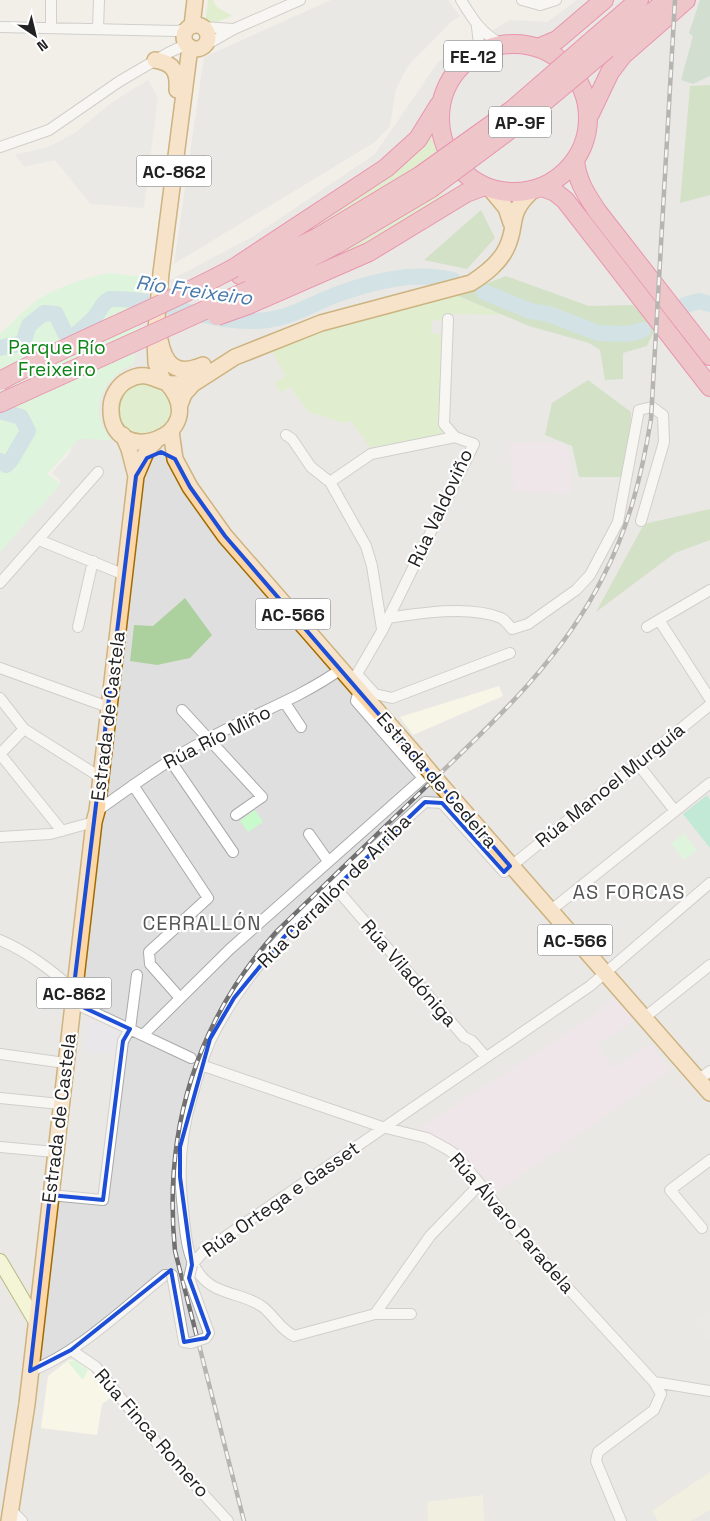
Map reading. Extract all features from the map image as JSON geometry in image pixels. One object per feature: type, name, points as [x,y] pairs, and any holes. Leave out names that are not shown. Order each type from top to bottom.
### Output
[{"type":"highway","points":[[538,48],[557,40],[604,0]]},
{"type":"highway","name":"AP-9F","points":[[602,43],[638,0]]},
{"type":"highway","name":"AP-9F","points":[[248,298],[339,242],[425,182],[512,110],[602,43],[667,0]]},
{"type":"highway","points":[[686,0],[623,55],[610,72],[590,114],[588,130],[576,160],[576,174],[581,187],[597,211],[710,356]]},
{"type":"highway","name":"FE-12","points":[[486,188],[467,176],[446,148],[439,121],[442,92],[449,78],[473,56],[503,45],[520,44],[538,48],[558,58],[571,73],[586,99],[590,114]]},
{"type":"highway","points":[[235,272],[386,168],[418,139],[440,105]]},
{"type":"highway","points":[[536,189],[554,181],[576,160]]},
{"type":"highway","name":"AP-9F","points":[[0,382],[235,272],[318,237],[425,182]]},
{"type":"highway","points":[[0,403],[108,354],[370,252],[466,193],[486,188],[506,192],[536,189],[555,192],[565,200],[710,387]]},
{"type":"main road","name":"AC-862","points":[[179,408],[173,390],[165,382],[156,363],[156,334],[181,110],[193,36],[195,0]]},
{"type":"main road","points":[[162,56],[177,73],[176,103],[181,110]]},
{"type":"main road","points":[[486,188],[506,208],[511,223]]},
{"type":"main road","points":[[171,431],[176,422],[184,394],[193,384],[235,357],[321,323],[471,283],[484,275],[503,255],[509,241],[511,223],[522,201],[536,189]]},
{"type":"main road","name":"AC-862","points":[[156,334],[148,359],[135,376],[118,388],[110,408],[116,428],[123,436],[138,470],[171,431]]},
{"type":"main road","points":[[156,334],[164,358],[181,370],[194,369],[218,358],[235,357]]},
{"type":"main road","points":[[135,376],[154,376],[165,382],[179,383],[214,369]]},
{"type":"main road","name":"AC-566","points":[[158,448],[171,431]]},
{"type":"main road","points":[[123,436],[137,443],[158,448]]},
{"type":"main road","name":"Estrada de Cedeira","points":[[158,448],[190,487],[225,536],[352,678],[510,866],[644,1018],[704,1075],[710,1093]]},
{"type":"main road","name":"Estrada de Castela","points":[[10,1517],[27,1404],[60,1104],[138,470]]},
{"type":"street","points":[[51,0],[51,28]]},
{"type":"street","points":[[98,29],[99,0]]},
{"type":"street","points":[[0,147],[56,126],[108,88],[193,36],[234,29],[300,0]]},
{"type":"street","points":[[461,0],[468,5],[477,27],[479,44],[473,56]]},
{"type":"street","points":[[522,0],[540,5],[556,0]]},
{"type":"street","points":[[477,27],[491,39],[503,45]]},
{"type":"street","points":[[0,28],[177,31],[193,36],[234,29]]},
{"type":"street","points":[[448,319],[444,424],[455,437]]},
{"type":"street","points":[[388,618],[439,611],[476,613],[502,618],[512,629],[528,624],[576,590],[590,574],[618,522],[639,410],[652,407],[663,415],[664,442],[641,522]]},
{"type":"street","points":[[286,435],[292,439],[311,467],[330,482],[366,546],[382,621],[382,631]]},
{"type":"street","name":"Rúa Valdoviño","points":[[330,482],[371,454],[455,437],[474,444],[382,631],[352,678]]},
{"type":"street","points":[[0,583],[98,472]]},
{"type":"street","points":[[39,540],[125,575]]},
{"type":"street","points":[[78,627],[93,561]]},
{"type":"street","points":[[647,627],[710,590]]},
{"type":"street","points":[[659,620],[710,699]]},
{"type":"street","points":[[352,678],[375,694],[392,698],[510,654]]},
{"type":"street","points":[[0,668],[108,707]]},
{"type":"street","points":[[143,1035],[230,949],[423,778],[356,701],[352,678]]},
{"type":"street","name":"Rúa Río Miño","points":[[96,817],[133,785],[207,738],[285,703],[352,678]]},
{"type":"street","points":[[0,698],[24,729],[100,777]]},
{"type":"street","points":[[285,703],[302,727]]},
{"type":"street","name":"Rúa Manoel Murguía","points":[[510,866],[710,705]]},
{"type":"street","points":[[182,710],[262,797],[236,815]]},
{"type":"street","points":[[24,729],[0,754],[62,831]]},
{"type":"street","points":[[170,760],[233,852]]},
{"type":"street","points":[[637,763],[675,811]]},
{"type":"street","points":[[550,911],[710,782]]},
{"type":"street","points":[[133,785],[208,898],[148,952],[150,964],[180,998]]},
{"type":"street","name":"Rúa Cerrallón de Arriba","points":[[192,1264],[180,1177],[180,1147],[201,1065],[210,1039],[234,998],[259,964],[334,886],[425,802],[442,803],[504,872],[510,866]]},
{"type":"street","points":[[0,838],[50,834],[96,817]]},
{"type":"street","points":[[309,834],[328,861]]},
{"type":"street","name":"Rúa Ortega e Gasset","points":[[30,1371],[44,1366],[70,1350],[165,1275],[172,1275],[184,1342],[191,1343],[206,1338],[209,1333],[189,1278],[192,1264],[203,1252],[382,1127],[590,986],[710,883]]},
{"type":"street","name":"Rúa Viladóniga","points":[[334,886],[464,1037],[472,1041],[486,1057]]},
{"type":"street","points":[[0,940],[18,948],[40,962],[73,996],[130,1029],[191,1058]]},
{"type":"street","points":[[644,1018],[710,965]]},
{"type":"street","points":[[50,1195],[103,1200],[124,1041],[130,1029],[137,975]]},
{"type":"street","points":[[0,1054],[65,1063]]},
{"type":"street","name":"Rúa Álvaro Paradela","points":[[201,1065],[382,1127],[427,1138],[456,1155],[514,1228],[654,1382]]},
{"type":"street","points":[[0,1098],[60,1104]]},
{"type":"street","points":[[0,1146],[55,1152]]},
{"type":"street","points":[[702,1228],[670,1190],[710,1160]]},
{"type":"street","points":[[375,1314],[430,1236],[480,1184]]},
{"type":"street","points":[[0,1261],[36,1322]]},
{"type":"street","points":[[192,1264],[205,1281],[215,1288],[263,1307],[282,1330],[294,1336],[375,1314],[411,1314]]},
{"type":"street","name":"Rúa Finca Romero","points":[[70,1350],[96,1367],[156,1442],[228,1521]]},
{"type":"street","points":[[654,1382],[710,1391]]},
{"type":"street","points":[[621,1521],[596,1461],[598,1452],[654,1410],[661,1394],[654,1382]]},
{"type":"highlighted area","points":[[161,452],[175,459],[190,487],[225,536],[510,866],[504,872],[442,803],[425,802],[284,937],[234,998],[210,1039],[180,1147],[180,1177],[192,1265],[189,1278],[209,1333],[206,1338],[184,1342],[171,1270],[71,1350],[30,1371],[50,1195],[103,1200],[123,1041],[130,1029],[72,1002],[136,476],[147,458]]},
{"type":"shaded area","points":[[331,0],[448,0],[460,16],[451,22],[407,67],[396,89],[390,126],[375,142],[174,264],[204,57]]},
{"type":"shaded area","points":[[577,0],[710,0],[710,1521],[0,1521],[0,548],[61,481],[52,473],[70,453],[106,314],[252,237],[375,154],[438,62],[510,20],[547,22]]},
{"type":"shaded area","points":[[700,0],[710,0],[710,76],[693,84],[681,80],[693,36],[689,33]]},
{"type":"shaded area","points":[[148,80],[158,97],[144,208],[90,204],[55,160],[24,167],[15,155],[48,147],[76,132],[112,102]]},
{"type":"shaded area","points":[[553,442],[564,445],[569,455],[572,493],[515,492],[509,443]]},
{"type":"shaded area","points":[[499,686],[503,696],[413,735],[400,717]]},
{"type":"shaded area","points":[[614,997],[634,1021],[597,1045],[613,1068],[650,1044],[671,1070],[494,1194],[451,1143],[417,1130],[591,1017]]},
{"type":"shaded area","points":[[88,1018],[119,1031],[117,1054],[84,1051]]},
{"type":"shaded area","points":[[710,1309],[710,1340],[709,1341],[694,1321]]},
{"type":"shaded area","points":[[77,1359],[86,1364],[112,1397],[102,1404],[97,1435],[41,1428],[48,1376],[69,1360]]},
{"type":"shaded area","points":[[710,1472],[710,1510],[691,1521],[658,1521],[652,1511]]},
{"type":"shaded area","points":[[483,1495],[484,1521],[428,1521],[427,1502]]},
{"type":"green space","points":[[208,0],[213,0],[217,7],[232,16],[209,25],[205,24]]},
{"type":"green space","points":[[710,85],[710,195],[680,203],[690,86]]},
{"type":"green space","points":[[431,135],[444,173],[444,190],[439,204],[360,250],[300,276],[433,196],[359,206],[266,255],[403,164]]},
{"type":"green space","points":[[481,210],[495,238],[467,269],[424,260]]},
{"type":"green space","name":"Parque Río Freixeiro","points":[[108,273],[144,277],[134,363],[113,378],[101,396],[99,406],[100,417],[111,440],[79,439],[47,474],[61,484],[0,552],[0,334],[40,298],[78,281]]},
{"type":"green space","points":[[506,276],[589,306],[633,305],[655,329],[647,346],[623,353],[623,379],[605,380],[600,350],[589,343],[529,326],[456,295]]},
{"type":"green space","points":[[456,295],[502,315],[447,314],[443,316],[442,321],[432,320],[431,333],[441,334],[440,415],[444,435],[372,450],[351,421],[343,423],[308,412],[290,387],[281,393],[275,383],[285,376],[272,351],[386,313]]},
{"type":"green space","points":[[588,380],[631,412],[630,477],[579,477],[572,446],[545,435],[552,403]]},
{"type":"green space","points":[[144,382],[163,390],[171,409],[163,428],[144,436],[125,428],[117,409],[125,390]]},
{"type":"green space","points":[[710,509],[710,540],[675,553],[596,612],[644,524]]},
{"type":"green space","points":[[185,598],[212,635],[190,658],[157,665],[130,661],[134,625],[153,626]]},
{"type":"green space","points":[[707,795],[710,799],[710,848],[683,814]]},
{"type":"green space","points":[[255,810],[263,822],[248,832],[240,821]]},
{"type":"green space","points":[[684,833],[697,850],[684,860],[671,844]]},
{"type":"green space","points":[[75,1360],[88,1370],[83,1380],[68,1362]]},
{"type":"waterway","name":"Río Freixeiro","points":[[0,348],[23,343],[29,325],[44,313],[56,314],[65,333],[70,338],[88,323],[110,299],[149,302],[227,319],[267,320],[285,316],[338,294],[380,281],[409,277],[438,277],[453,280]]},
{"type":"waterway","name":"Río Freixeiro","points":[[484,292],[530,311],[549,314],[598,333],[628,334],[643,330]]},
{"type":"waterway","name":"Río Freixeiro","points":[[685,305],[699,301],[710,304]]},
{"type":"waterway","name":"Río Freixeiro","points":[[0,409],[3,412],[21,417],[28,431],[11,460],[6,465],[0,461]]},
{"type":"railway","points":[[244,1521],[175,1251],[174,1163],[181,1121],[191,1080],[206,1040],[225,1002],[249,966],[277,931],[478,737],[525,688],[568,635],[586,607],[612,558],[633,500],[651,419],[675,0]]},
{"type":"district","name":"AS FORCAS","points":[[629,892]]},
{"type":"district","name":"CERRALLÓN","points":[[202,923]]}]
